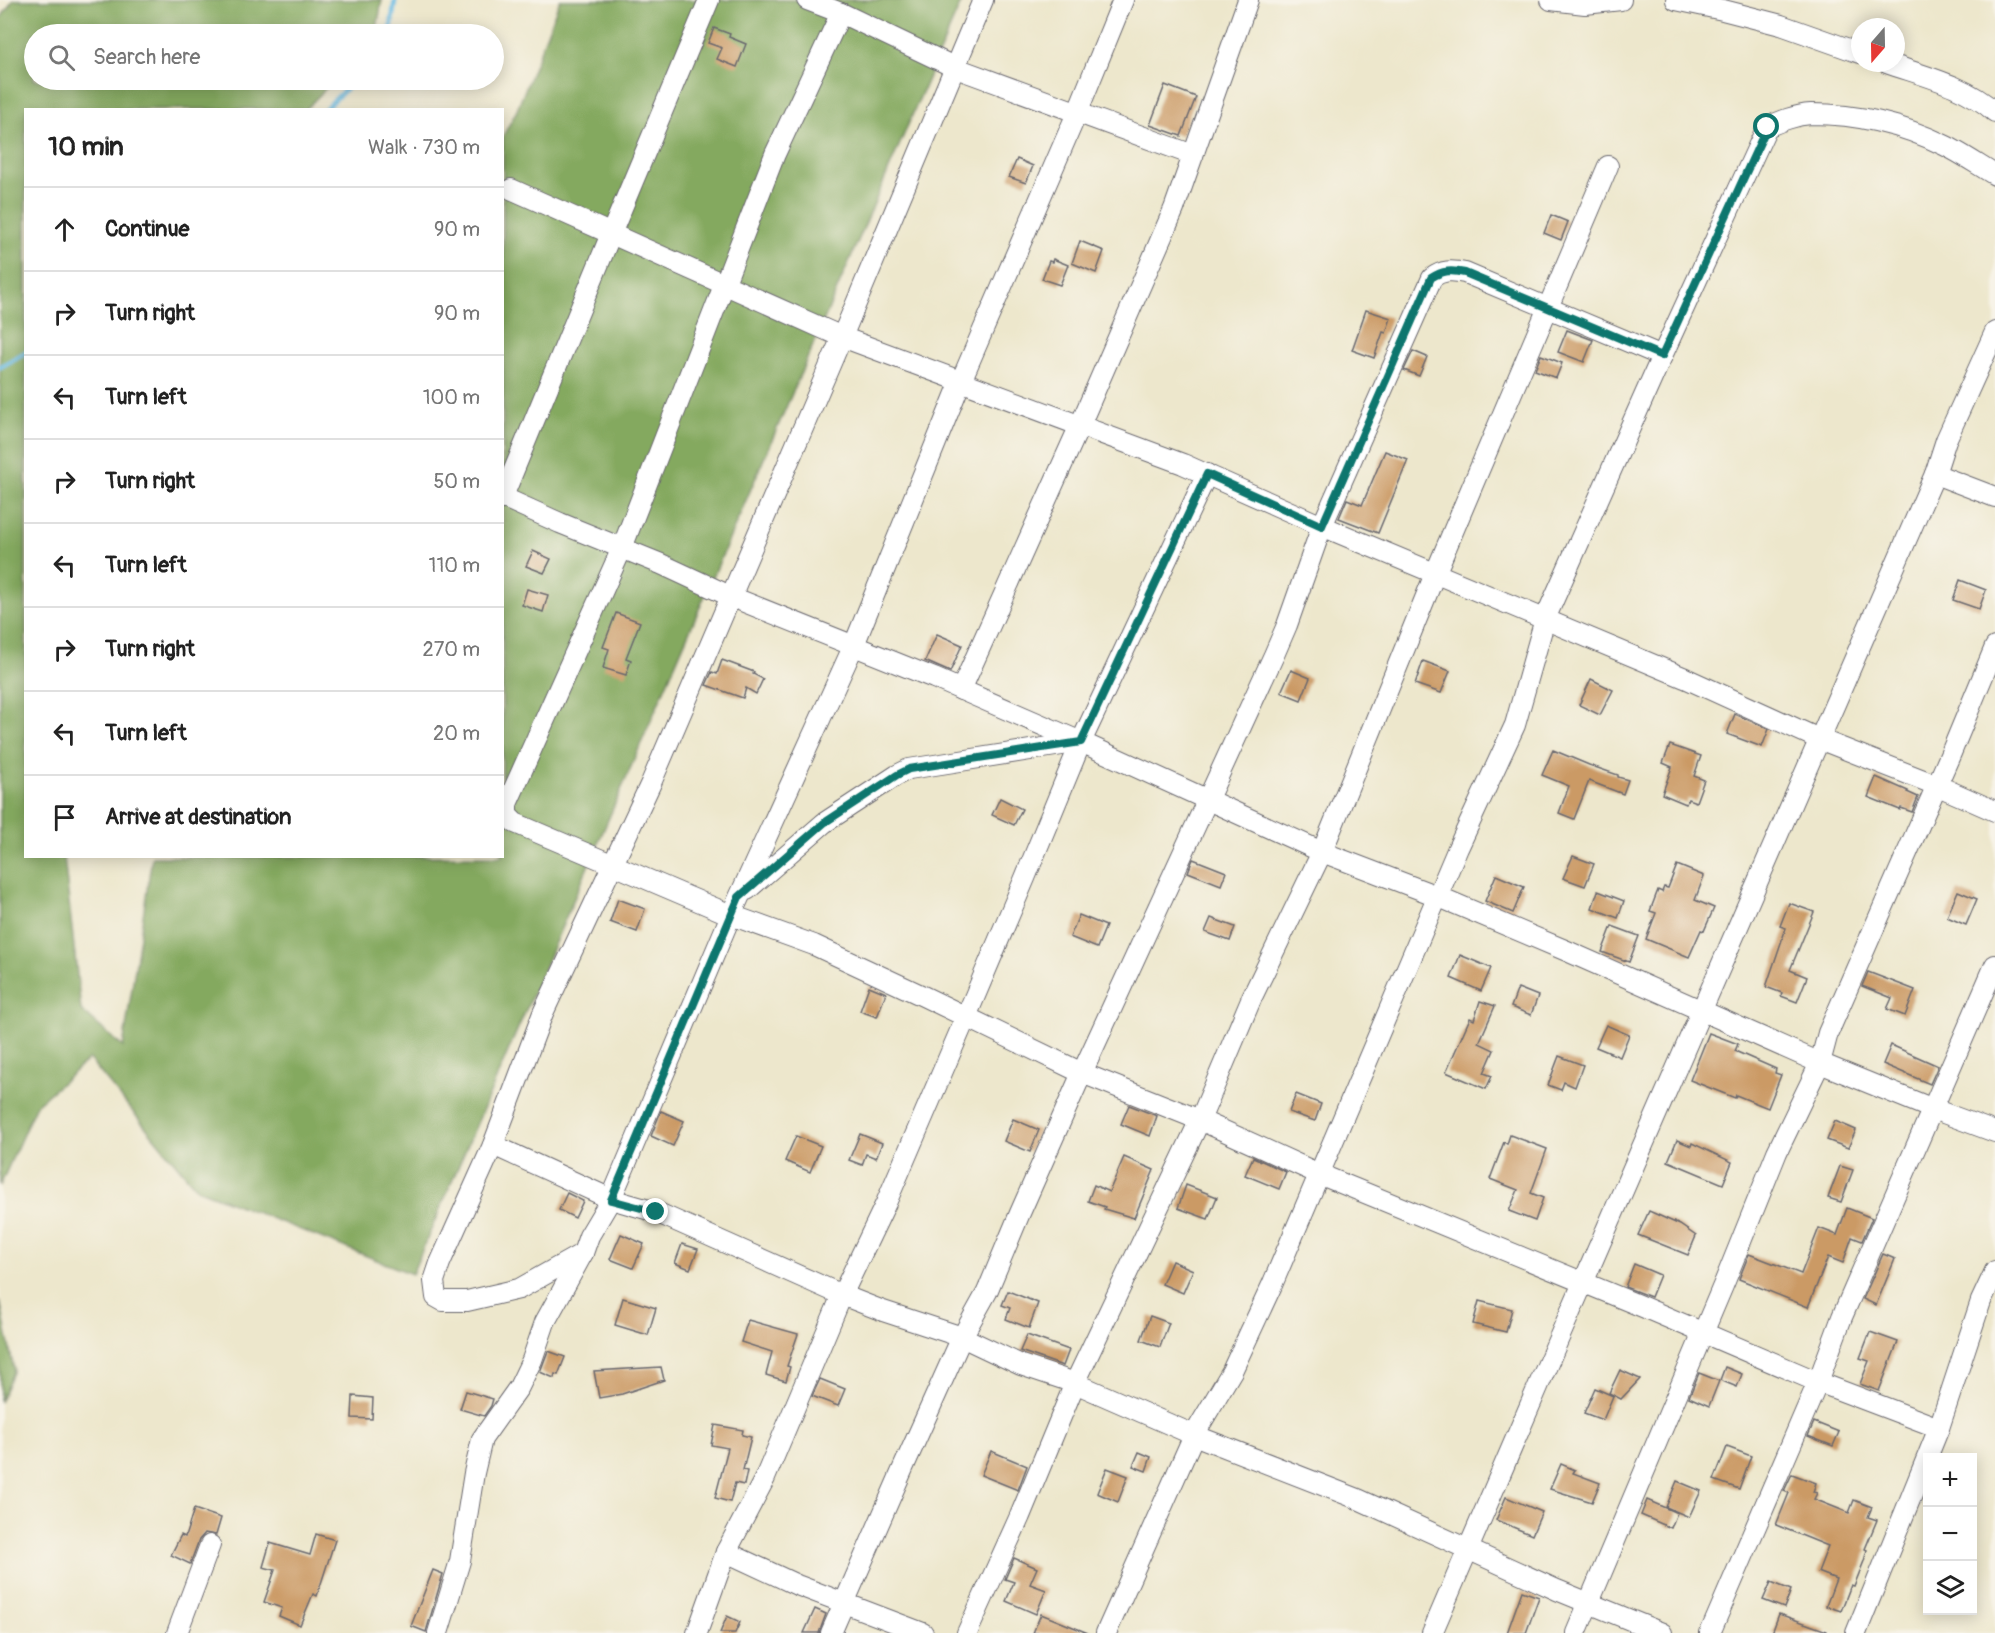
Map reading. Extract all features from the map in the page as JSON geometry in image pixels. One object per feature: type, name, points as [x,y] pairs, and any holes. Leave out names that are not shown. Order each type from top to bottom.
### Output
[{"type":"street","points":[[504,496],[610,234],[709,0]]},
{"type":"street","points":[[807,0],[841,13],[956,68],[1193,155]]},
{"type":"street","points":[[583,1253],[519,1289],[467,1301],[443,1301],[436,1297],[434,1281],[440,1263],[493,1145],[543,1012],[651,783],[732,597],[983,0]]},
{"type":"street","points":[[438,1633],[459,1561],[482,1439],[519,1387],[532,1360],[545,1322],[583,1253],[589,1236],[611,1200],[731,915],[854,645],[961,381],[1123,0]]},
{"type":"street","points":[[961,690],[1174,209],[1248,0]]},
{"type":"street","points":[[1551,0],[1585,4],[1621,0]]},
{"type":"street","points":[[1676,0],[1781,26],[1851,50]]},
{"type":"street","points":[[841,13],[775,154],[622,548],[507,804],[507,814],[515,824],[612,866],[731,915],[814,945],[1082,1073],[1200,1120],[1319,1174],[1702,1334],[1818,1382],[1939,1428]]},
{"type":"street","points":[[1905,69],[1960,89],[1979,98],[1995,112]]},
{"type":"street","points":[[1106,1633],[1194,1435],[1232,1371],[1254,1326],[1437,896],[1515,725],[1545,619],[1767,127],[1785,119],[1809,114],[1865,119],[1946,145],[1995,175]]},
{"type":"street","points":[[967,1633],[1020,1516],[1075,1383],[1200,1120],[1252,998],[1322,852],[1608,166]]},
{"type":"street","points":[[511,189],[843,337],[1207,474],[1322,526],[1685,678],[1819,739],[1995,811]]},
{"type":"street","points":[[831,1633],[962,1337],[987,1292],[1082,1073],[1287,625],[1322,526],[1431,278],[1444,271],[1465,273],[1662,356]]},
{"type":"street","points":[[1432,1633],[1716,978],[1777,831],[1935,474],[1946,440],[1995,332]]},
{"type":"street","points":[[698,1633],[726,1552],[765,1478],[842,1295],[886,1203],[1081,742],[1207,474]]},
{"type":"street","points":[[1935,474],[1995,497]]},
{"type":"street","points":[[504,498],[732,597],[961,690],[1322,852],[1437,896],[1701,1009],[1820,1063],[1995,1132]]},
{"type":"street","points":[[1576,1633],[1777,1152],[1820,1063],[1828,1033],[1995,647]]},
{"type":"street","points":[[739,897],[824,823],[909,769],[1081,742]]},
{"type":"street","points":[[1710,1633],[1818,1382],[1842,1317],[1995,965]]},
{"type":"street","points":[[493,1145],[611,1200],[656,1212],[842,1295],[962,1337],[1021,1365],[1075,1383],[1194,1435],[1358,1499],[1557,1590],[1662,1633]]},
{"type":"street","points":[[1856,1633],[1939,1428],[1981,1301],[1995,1271]]},
{"type":"street","points":[[177,1633],[210,1545]]},
{"type":"street","points":[[726,1552],[797,1585],[923,1633]]},
{"type":"green space","points":[[13,0],[382,0],[378,24],[24,24],[24,90],[324,90],[307,108],[24,108],[24,858],[64,858],[81,1010],[123,1047],[152,858],[504,858],[504,134],[517,110],[560,0],[962,0],[412,1274],[197,1189],[89,1059],[36,1105],[0,1186],[0,19]]},
{"type":"green space","points":[[0,1301],[14,1370],[0,1402]]},
{"type":"building","points":[[714,28],[746,44],[737,67],[717,59],[722,48],[708,43]]},
{"type":"building","points":[[1165,85],[1196,97],[1181,136],[1150,125]]},
{"type":"building","points":[[1017,159],[1033,166],[1026,183],[1009,177]]},
{"type":"building","points":[[1551,215],[1568,222],[1561,240],[1544,233]]},
{"type":"building","points":[[1080,241],[1104,251],[1096,273],[1072,263]]},
{"type":"building","points":[[1053,259],[1068,265],[1060,285],[1042,279],[1049,261],[1052,262]]},
{"type":"building","points":[[1366,310],[1391,318],[1386,333],[1383,332],[1374,358],[1352,350]]},
{"type":"building","points":[[1567,330],[1593,340],[1584,362],[1558,352]]},
{"type":"building","points":[[1413,351],[1427,357],[1419,376],[1404,370]]},
{"type":"building","points":[[1541,355],[1562,363],[1556,378],[1535,370]]},
{"type":"building","points":[[1385,451],[1408,460],[1378,533],[1339,518],[1347,499],[1362,505]]},
{"type":"building","points":[[533,551],[551,559],[544,573],[526,566]]},
{"type":"building","points":[[1960,580],[1986,590],[1979,609],[1953,600]]},
{"type":"building","points":[[527,589],[548,595],[543,612],[522,605]]},
{"type":"building","points":[[616,613],[640,622],[626,658],[631,660],[626,675],[603,668],[609,649],[603,647]]},
{"type":"building","points":[[937,634],[962,645],[950,672],[925,661]]},
{"type":"building","points":[[722,660],[754,672],[753,674],[763,679],[756,694],[746,688],[743,698],[706,685],[712,672],[717,674]]},
{"type":"building","points":[[1423,661],[1450,671],[1441,693],[1415,684]]},
{"type":"building","points":[[1291,670],[1310,678],[1301,700],[1281,692]]},
{"type":"building","points":[[1591,679],[1613,690],[1600,715],[1579,705]]},
{"type":"building","points":[[1735,714],[1769,729],[1762,747],[1727,734]]},
{"type":"building","points":[[1670,745],[1701,756],[1694,776],[1704,780],[1696,802],[1688,799],[1686,804],[1662,794],[1672,767],[1663,763]]},
{"type":"building","points":[[1553,750],[1628,780],[1623,794],[1589,781],[1574,819],[1559,813],[1569,786],[1542,775]]},
{"type":"building","points":[[1876,777],[1918,797],[1912,812],[1901,808],[1900,810],[1868,797]]},
{"type":"building","points":[[1000,798],[1022,809],[1014,825],[992,815]]},
{"type":"building","points":[[1573,856],[1594,864],[1585,886],[1563,878]]},
{"type":"building","points":[[1193,859],[1226,872],[1221,885],[1188,872]]},
{"type":"building","points":[[1677,865],[1704,876],[1695,900],[1714,908],[1689,957],[1646,939],[1656,913],[1650,911],[1658,890],[1662,892],[1664,887],[1668,888]]},
{"type":"building","points":[[1496,875],[1524,887],[1513,913],[1485,901]]},
{"type":"building","points":[[1598,891],[1624,901],[1618,918],[1592,908]]},
{"type":"building","points":[[1958,891],[1977,899],[1966,925],[1947,917]]},
{"type":"building","points":[[618,899],[645,909],[637,932],[610,922]]},
{"type":"building","points":[[1789,903],[1814,912],[1790,970],[1807,977],[1797,1002],[1766,987],[1786,928],[1780,926]]},
{"type":"building","points":[[1079,915],[1106,926],[1097,948],[1070,937]]},
{"type":"building","points":[[1211,918],[1235,927],[1230,941],[1205,932]]},
{"type":"building","points":[[1612,926],[1639,936],[1629,962],[1602,952]]},
{"type":"building","points":[[1460,955],[1491,968],[1481,991],[1451,978]]},
{"type":"building","points":[[1868,972],[1915,990],[1905,1016],[1887,1009],[1892,998],[1862,986]]},
{"type":"building","points":[[869,986],[886,993],[877,1017],[860,1011]]},
{"type":"building","points":[[1518,988],[1538,996],[1531,1015],[1511,1007]]},
{"type":"building","points":[[1480,1001],[1495,1006],[1479,1043],[1494,1050],[1484,1073],[1492,1076],[1486,1089],[1446,1072],[1470,1018],[1474,1020]]},
{"type":"building","points":[[1606,1025],[1629,1035],[1620,1057],[1596,1047]]},
{"type":"building","points":[[1709,1033],[1738,1044],[1735,1051],[1776,1069],[1775,1073],[1781,1075],[1768,1108],[1690,1080]]},
{"type":"building","points":[[1891,1045],[1938,1066],[1930,1084],[1883,1064]]},
{"type":"building","points":[[1559,1056],[1583,1065],[1575,1087],[1564,1082],[1561,1090],[1548,1085]]},
{"type":"building","points":[[1296,1094],[1321,1104],[1315,1121],[1289,1112]]},
{"type":"building","points":[[1129,1105],[1157,1116],[1150,1136],[1121,1124]]},
{"type":"building","points":[[661,1111],[684,1121],[673,1146],[651,1136]]},
{"type":"building","points":[[1013,1119],[1039,1130],[1030,1152],[1004,1141]]},
{"type":"building","points":[[1835,1121],[1856,1130],[1848,1148],[1827,1140]]},
{"type":"building","points":[[860,1134],[882,1143],[876,1158],[866,1154],[862,1165],[849,1160]]},
{"type":"building","points":[[1510,1135],[1547,1149],[1531,1193],[1543,1198],[1535,1221],[1509,1211],[1518,1190],[1490,1179],[1504,1142],[1507,1144]]},
{"type":"building","points":[[796,1136],[821,1146],[810,1172],[785,1161]]},
{"type":"building","points":[[1677,1140],[1691,1146],[1692,1143],[1732,1162],[1723,1184],[1668,1161]]},
{"type":"building","points":[[1124,1157],[1154,1170],[1134,1218],[1104,1209],[1105,1207],[1088,1201],[1094,1185],[1109,1192]]},
{"type":"building","points":[[1253,1157],[1286,1172],[1279,1189],[1245,1175]]},
{"type":"building","points":[[1840,1166],[1853,1170],[1841,1202],[1828,1198]]},
{"type":"building","points":[[1186,1185],[1217,1197],[1208,1219],[1178,1208]]},
{"type":"building","points":[[567,1193],[583,1201],[575,1218],[559,1210]]},
{"type":"building","points":[[1847,1208],[1872,1218],[1862,1241],[1852,1237],[1843,1263],[1828,1257],[1808,1307],[1739,1279],[1749,1254],[1801,1274],[1819,1228],[1837,1235]]},
{"type":"building","points":[[1649,1211],[1680,1225],[1696,1236],[1688,1255],[1638,1235]]},
{"type":"building","points":[[621,1234],[644,1244],[633,1268],[610,1259]]},
{"type":"building","points":[[682,1244],[698,1249],[690,1269],[675,1263]]},
{"type":"building","points":[[1883,1254],[1895,1259],[1876,1305],[1863,1299]]},
{"type":"building","points":[[1172,1261],[1193,1270],[1183,1293],[1162,1284]]},
{"type":"building","points":[[1634,1264],[1660,1275],[1651,1297],[1625,1287]]},
{"type":"building","points":[[1008,1291],[1038,1303],[1029,1328],[1006,1319],[1010,1308],[1002,1305]]},
{"type":"building","points":[[623,1298],[656,1308],[648,1335],[615,1325]]},
{"type":"building","points":[[1479,1301],[1512,1309],[1506,1332],[1473,1324]]},
{"type":"building","points":[[1150,1316],[1169,1323],[1160,1347],[1141,1340]]},
{"type":"building","points":[[748,1320],[798,1334],[787,1366],[790,1367],[786,1381],[766,1375],[772,1352],[741,1342]]},
{"type":"building","points":[[1870,1332],[1898,1342],[1879,1391],[1860,1384],[1869,1361],[1860,1358]]},
{"type":"building","points":[[1027,1335],[1069,1350],[1063,1366],[1020,1351]]},
{"type":"building","points":[[548,1351],[565,1357],[558,1375],[555,1374],[554,1378],[540,1372]]},
{"type":"building","points":[[661,1367],[664,1380],[622,1394],[599,1398],[594,1371]]},
{"type":"building","points":[[1725,1367],[1742,1374],[1737,1387],[1720,1380]]},
{"type":"building","points":[[1620,1370],[1640,1379],[1621,1399],[1609,1393]]},
{"type":"building","points":[[1699,1373],[1719,1381],[1709,1406],[1689,1397]]},
{"type":"building","points":[[820,1379],[845,1389],[838,1406],[812,1396]]},
{"type":"building","points":[[1595,1388],[1613,1396],[1603,1420],[1584,1413]]},
{"type":"building","points":[[466,1391],[493,1399],[484,1416],[460,1409]]},
{"type":"building","points":[[353,1396],[373,1398],[372,1419],[352,1418]]},
{"type":"building","points":[[1814,1422],[1839,1432],[1833,1446],[1808,1436]]},
{"type":"building","points":[[715,1425],[743,1430],[742,1435],[751,1437],[743,1470],[747,1471],[744,1485],[735,1483],[730,1502],[715,1498],[728,1448],[711,1445]]},
{"type":"building","points":[[1727,1447],[1751,1456],[1739,1489],[1714,1480]]},
{"type":"building","points":[[991,1451],[1027,1466],[1018,1490],[981,1475]]},
{"type":"building","points":[[1139,1452],[1151,1457],[1146,1471],[1133,1466]]},
{"type":"building","points":[[1561,1464],[1575,1470],[1573,1473],[1600,1483],[1592,1502],[1550,1489]]},
{"type":"building","points":[[1107,1468],[1128,1476],[1118,1502],[1097,1493]]},
{"type":"building","points":[[1792,1474],[1816,1483],[1813,1492],[1817,1493],[1814,1499],[1849,1513],[1854,1500],[1872,1507],[1868,1517],[1877,1520],[1865,1549],[1867,1550],[1864,1561],[1841,1611],[1826,1606],[1836,1579],[1818,1572],[1828,1546],[1776,1525],[1789,1493],[1784,1491]]},
{"type":"building","points":[[1677,1481],[1701,1491],[1689,1517],[1666,1507]]},
{"type":"building","points":[[1506,1497],[1542,1512],[1532,1535],[1496,1520]]},
{"type":"building","points":[[1647,1500],[1677,1513],[1671,1528],[1641,1515]]},
{"type":"building","points":[[194,1509],[221,1518],[216,1535],[205,1533],[199,1540],[190,1564],[171,1555],[181,1535],[185,1537]]},
{"type":"building","points":[[316,1534],[335,1540],[317,1596],[313,1594],[300,1625],[279,1616],[282,1608],[264,1602],[275,1570],[263,1567],[270,1543],[310,1555]]},
{"type":"building","points":[[1014,1558],[1037,1568],[1030,1584],[1046,1590],[1036,1614],[1006,1601],[1014,1582],[1005,1579]]},
{"type":"building","points":[[433,1570],[443,1574],[426,1632],[411,1626]]},
{"type":"building","points":[[1771,1582],[1791,1590],[1784,1608],[1763,1600]]},
{"type":"building","points":[[1522,1591],[1539,1597],[1526,1633],[1507,1633]]},
{"type":"building","points":[[815,1609],[826,1614],[819,1633],[804,1633]]},
{"type":"building","points":[[1041,1614],[1088,1633],[1033,1633]]},
{"type":"building","points":[[1779,1614],[1827,1631],[1827,1633],[1772,1633]]},
{"type":"building","points":[[727,1616],[740,1622],[735,1633],[720,1633]]},
{"type":"waterway","points":[[391,24],[395,0]]},
{"type":"waterway","points":[[326,108],[345,90]]},
{"type":"waterway","points":[[0,367],[24,353]]},
{"type":"route","points":[[656,1212],[611,1200],[739,897],[824,823],[909,769],[1081,742],[1207,474],[1322,526],[1431,278],[1438,273],[1452,270],[1465,273],[1662,356],[1767,127]]}]
